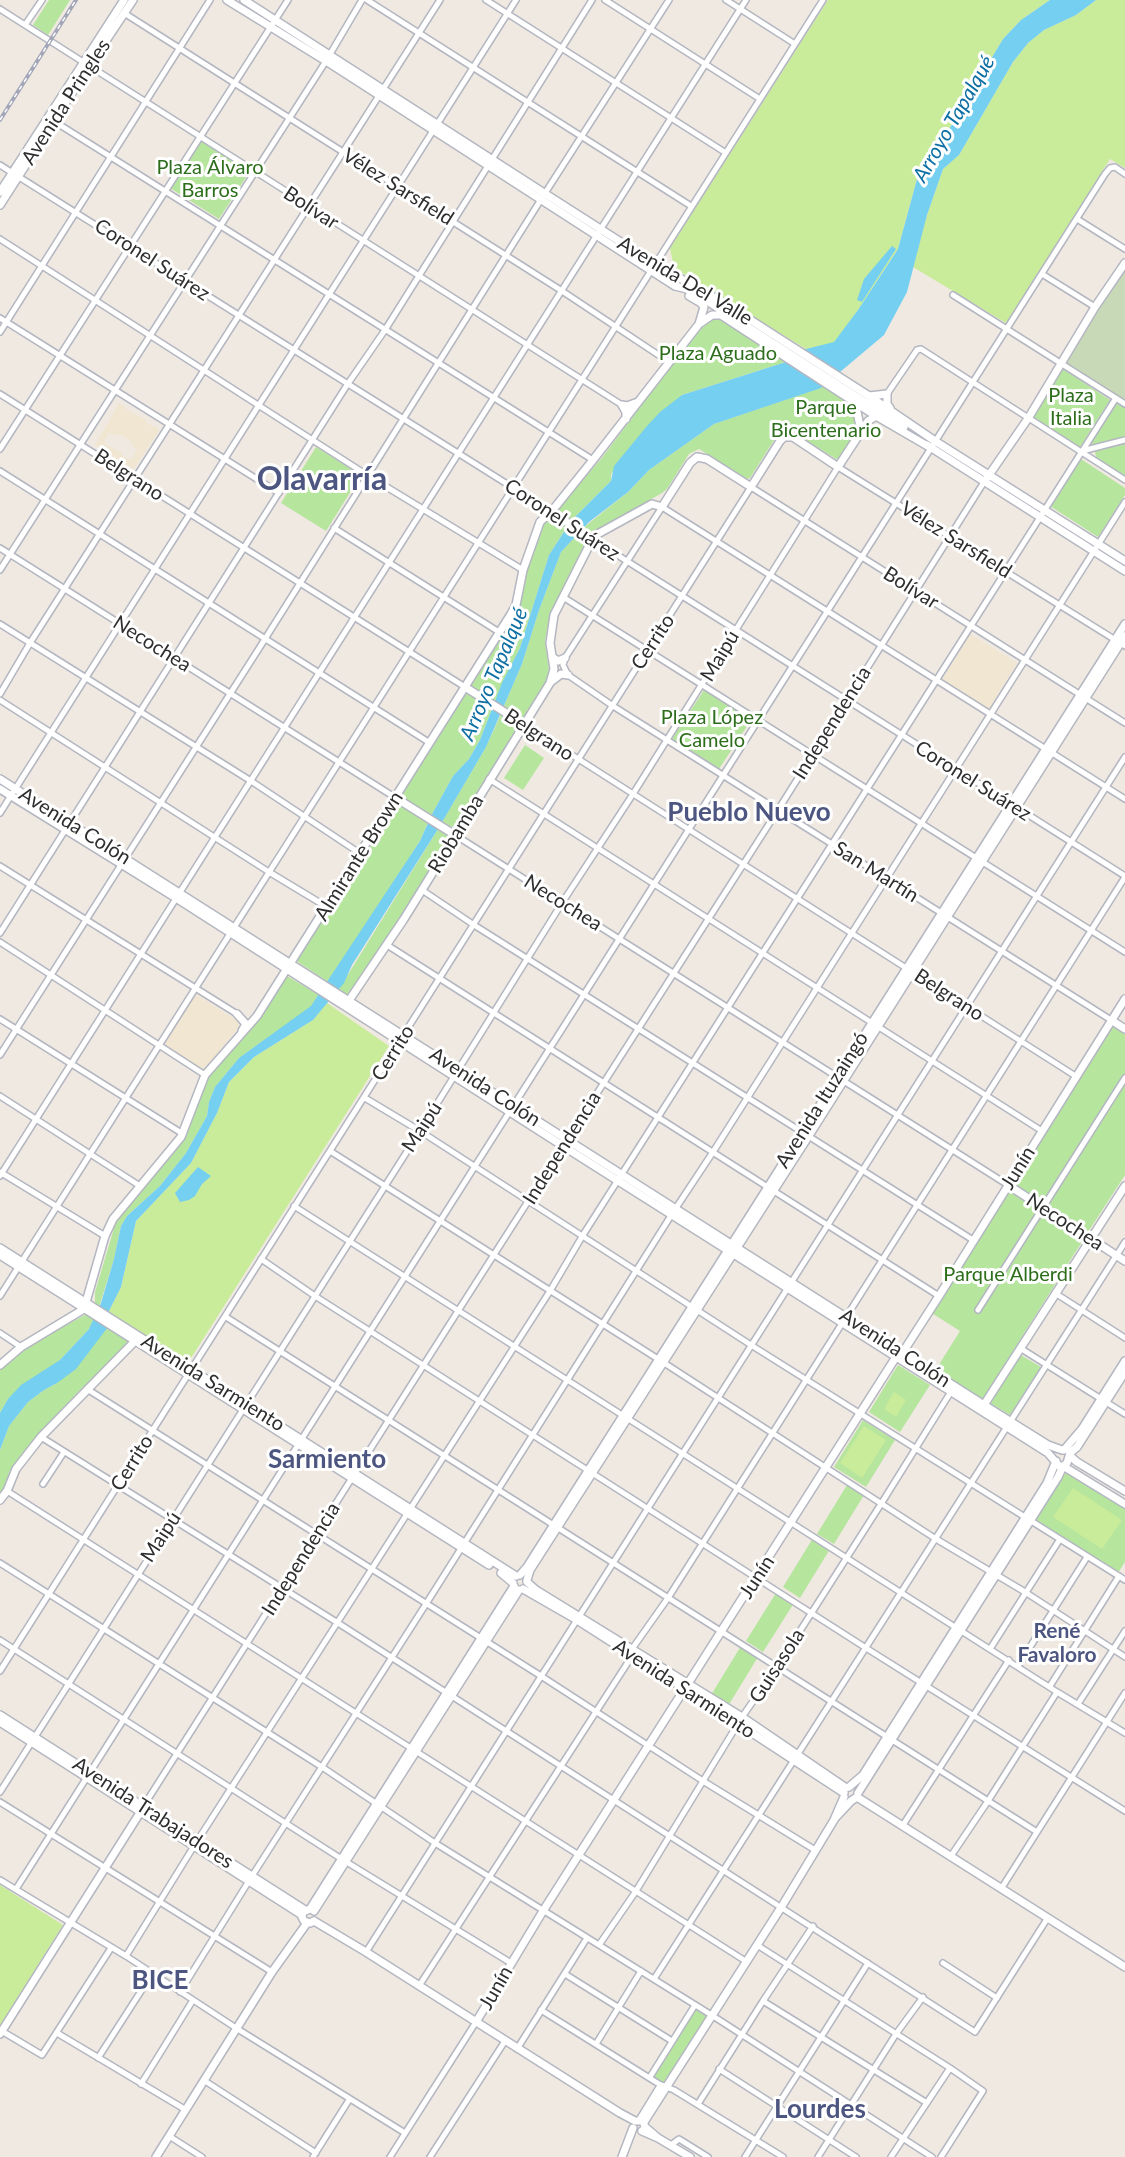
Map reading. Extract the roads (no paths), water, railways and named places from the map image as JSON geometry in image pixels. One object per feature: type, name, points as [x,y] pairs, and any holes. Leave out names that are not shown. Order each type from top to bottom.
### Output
[{"type":"main road","name":"Avenida Pringles","points":[[0,192],[15,174],[51,119],[124,0]]},
{"type":"main road","name":"Avenida Pringles","points":[[86,64],[133,0]]},
{"type":"main road","name":"Avenida Del Valle","points":[[227,0],[382,92],[540,201],[675,286],[704,299],[786,350],[1095,548],[1125,571]]},
{"type":"main road","name":"Avenida Del Valle","points":[[244,0],[327,58]]},
{"type":"main road","name":"Avenida Del Valle","points":[[435,128],[492,159],[655,264],[723,303],[786,350]]},
{"type":"main road","name":"Avenida Pringles","points":[[0,205],[15,174]]},
{"type":"main road","name":"Independencia","points":[[986,478],[1029,417],[1060,363],[1125,263]]},
{"type":"main road","points":[[675,286],[703,305],[704,310],[699,324]]},
{"type":"main road","name":"Avenida Del Valle","points":[[699,324],[712,315],[721,315],[786,350],[838,383],[869,396],[933,445]]},
{"type":"main road","name":"Almirante Brown","points":[[88,1307],[105,1236],[113,1219],[183,1134],[205,1075],[250,1025],[289,967],[514,609],[523,570],[538,526],[626,420],[699,324]]},
{"type":"main road","name":"Avenida Del Valle","points":[[838,383],[855,402],[876,416],[933,445]]},
{"type":"main road","points":[[869,396],[887,394],[887,404],[892,412]]},
{"type":"main road","points":[[622,405],[627,406],[640,400]]},
{"type":"main road","points":[[855,402],[861,431]]},
{"type":"main road","points":[[622,405],[626,412],[626,420]]},
{"type":"main road","name":"Maipú","points":[[838,467],[868,421],[876,416]]},
{"type":"main road","name":"Vélez Sarsfield","points":[[786,436],[793,437],[838,467]]},
{"type":"main road","name":"Cerrito","points":[[751,487],[780,441],[786,436]]},
{"type":"main road","name":"Bolívar","points":[[662,507],[692,461],[697,457],[707,459],[751,487]]},
{"type":"main road","points":[[592,539],[652,504],[662,507]]},
{"type":"main road","name":"Coronel Suárez","points":[[550,511],[592,539]]},
{"type":"main road","name":"Riobamba","points":[[344,1001],[387,945],[550,683],[554,669],[550,643],[551,628],[557,607],[592,539]]},
{"type":"main road","name":"Avenida Del Valle","points":[[1095,548],[1125,561]]},
{"type":"main road","name":"Avenida Ituzaingó","points":[[1120,643],[1125,624]]},
{"type":"main road","name":"Avenida Ituzaingó","points":[[156,2157],[520,1583],[527,1567],[661,1361],[1048,752],[1125,636]]},
{"type":"main road","points":[[552,657],[558,661],[565,658]]},
{"type":"main road","points":[[550,683],[561,674],[568,675]]},
{"type":"main road","name":"Belgrano","points":[[465,687],[525,725]]},
{"type":"main road","name":"Avenida Colón","points":[[0,779],[68,827]]},
{"type":"main road","name":"Avenida Colón","points":[[0,789],[68,827],[178,895],[982,1408],[1048,1445],[1067,1452],[1077,1462],[1125,1492]]},
{"type":"main road","name":"Necochea","points":[[396,798],[455,835]]},
{"type":"main road","name":"Junín","points":[[476,2022],[543,1911],[616,1800],[861,1412],[939,1296],[1125,999]]},
{"type":"main road","points":[[237,1014],[249,1018],[260,1009]]},
{"type":"main road","points":[[237,1014],[246,1024],[237,1040]]},
{"type":"main road","name":"San Martín","points":[[1111,1020],[1125,1029]]},
{"type":"main road","name":"Necochea","points":[[1008,1185],[1125,1261]]},
{"type":"main road","points":[[982,1408],[1125,1186]]},
{"type":"main road","name":"Avenida Sarmiento","points":[[0,1248],[20,1264],[129,1334],[520,1583],[741,1720],[850,1794],[903,1825],[1125,1967]]},
{"type":"main road","name":"Avenida Sarmiento","points":[[0,1255],[20,1264]]},
{"type":"main road","points":[[0,1365],[21,1347],[88,1307]]},
{"type":"main road","points":[[0,1500],[7,1491],[16,1469],[41,1437],[138,1339]]},
{"type":"main road","points":[[622,2157],[628,2142],[758,1945],[850,1794],[924,1683],[1028,1518],[1056,1461],[1077,1447],[1125,1361]]},
{"type":"main road","points":[[1104,1400],[1125,1372]]},
{"type":"main road","name":"Avenida Colón","points":[[1008,1424],[1048,1453],[1059,1466],[1063,1466]]},
{"type":"main road","points":[[1028,1518],[1067,1463],[1067,1452]]},
{"type":"main road","points":[[1063,1466],[1122,1502]]},
{"type":"main road","name":"Avenida Trabajadores","points":[[0,1715],[33,1740]]},
{"type":"main road","name":"Avenida Trabajadores","points":[[0,1722],[33,1740],[505,2042],[690,2157]]},
{"type":"main road","name":"Independencia","points":[[1,2032],[142,1810]]},
{"type":"street","points":[[25,25],[42,0]]},
{"type":"street","points":[[0,332],[210,0]]},
{"type":"street","points":[[0,449],[288,0]]},
{"type":"street","points":[[0,570],[365,0],[691,206]]},
{"type":"street","points":[[0,694],[30,643],[440,0]]},
{"type":"street","points":[[486,0],[726,153]]},
{"type":"street","points":[[0,813],[516,0]]},
{"type":"street","points":[[0,933],[347,385],[385,330],[592,0]]},
{"type":"street","points":[[605,0],[760,99]]},
{"type":"street","points":[[0,1055],[404,420],[544,193],[669,0]]},
{"type":"street","points":[[726,0],[795,44]]},
{"type":"street","points":[[105,1236],[1,1174],[746,0]]},
{"type":"street","points":[[0,1296],[823,0]]},
{"type":"street","name":"Bolívar","points":[[0,9],[622,405]]},
{"type":"street","name":"Vélez Sarsfield","points":[[124,14],[398,186],[669,362]]},
{"type":"street","points":[[51,119],[593,460]]},
{"type":"street","name":"Coronel Suárez","points":[[0,165],[550,511]]},
{"type":"street","points":[[16,1889],[722,774],[793,667],[1108,170],[1115,167],[1125,174]]},
{"type":"street","points":[[1077,219],[1125,249]]},
{"type":"street","points":[[0,239],[478,544],[523,570]]},
{"type":"street","points":[[1042,274],[1095,307]]},
{"type":"street","points":[[953,295],[1125,404]]},
{"type":"street","points":[[0,318],[279,493]]},
{"type":"street","points":[[887,394],[917,350],[924,350],[1125,480]]},
{"type":"street","name":"Belgrano","points":[[0,394],[465,687]]},
{"type":"street","points":[[126,1956],[1116,398]]},
{"type":"street","points":[[1082,451],[1125,440]]},
{"type":"street","name":"Vélez Sarsfield","points":[[838,467],[897,501],[1120,643]]},
{"type":"street","name":"Maipú","points":[[0,1792],[457,1073],[562,903],[703,685],[838,467]]},
{"type":"street","points":[[0,471],[430,743]]},
{"type":"street","name":"Independencia","points":[[142,1810],[603,1082],[744,864],[986,478]]},
{"type":"street","name":"Bolívar","points":[[751,487],[1125,723]]},
{"type":"street","name":"Cerrito","points":[[0,1671],[751,487]]},
{"type":"street","points":[[180,1992],[250,1878],[1125,502]]},
{"type":"street","points":[[568,675],[563,665],[565,658],[662,507],[1125,799]]},
{"type":"street","points":[[334,528],[499,632]]},
{"type":"street","name":"Coronel Suárez","points":[[592,539],[1125,876]]},
{"type":"street","name":"Necochea","points":[[0,548],[396,798]]},
{"type":"street","points":[[563,597],[1125,952]]},
{"type":"street","points":[[0,624],[361,854]]},
{"type":"street","name":"San Martín","points":[[568,675],[613,706],[1111,1020]]},
{"type":"street","points":[[0,700],[159,803],[327,907]]},
{"type":"street","name":"Belgrano","points":[[525,725],[1077,1077]]},
{"type":"street","points":[[366,1952],[1125,757]]},
{"type":"street","points":[[489,779],[1042,1131]]},
{"type":"street","name":"Necochea","points":[[455,835],[1008,1185]]},
{"type":"street","points":[[0,866],[195,990],[237,1014]]},
{"type":"street","points":[[419,1986],[668,1598],[701,1542],[1125,876]]},
{"type":"street","points":[[422,890],[973,1240]]},
{"type":"street","points":[[0,942],[205,1075]]},
{"type":"street","points":[[387,945],[939,1296]]},
{"type":"street","points":[[0,1019],[183,1134]]},
{"type":"street","points":[[978,1310],[1125,1078]]},
{"type":"street","points":[[0,1096],[140,1186]]},
{"type":"street","points":[[364,1098],[420,1131],[752,1345],[1125,1580]]},
{"type":"street","points":[[330,1151],[881,1504],[1025,1592],[1125,1657]]},
{"type":"street","points":[[294,1206],[1125,1733]]},
{"type":"street","points":[[654,1979],[1125,1242]]},
{"type":"street","points":[[261,1259],[532,1435],[1125,1811]]},
{"type":"street","points":[[1055,1293],[1125,1338]]},
{"type":"street","points":[[226,1317],[1037,1832]]},
{"type":"street","points":[[0,1333],[21,1347]]},
{"type":"street","points":[[1020,1348],[1125,1414]]},
{"type":"street","points":[[87,1389],[815,1850]]},
{"type":"street","name":"Guisasola","points":[[599,1945],[636,1891],[741,1720],[881,1504],[952,1389]]},
{"type":"street","points":[[41,1437],[616,1800],[975,2032],[1047,1919]]},
{"type":"street","points":[[43,1484],[64,1452]]},
{"type":"street","points":[[7,1491],[747,1962]]},
{"type":"street","points":[[1122,1502],[1125,1492]]},
{"type":"street","points":[[990,1649],[1060,1539]]},
{"type":"street","points":[[1018,1666],[1087,1557]]},
{"type":"street","points":[[0,1563],[322,1767],[435,1843],[800,2071],[932,2157]]},
{"type":"street","points":[[1050,1686],[1119,1576]]},
{"type":"street","points":[[1078,1704],[1125,1631]]},
{"type":"street","points":[[0,1640],[343,1859],[511,1962]]},
{"type":"street","points":[[903,1825],[1009,1660]]},
{"type":"street","points":[[951,1856],[1057,1692]]},
{"type":"street","points":[[1001,1889],[1125,1693]]},
{"type":"street","points":[[0,1802],[272,1972]]},
{"type":"street","points":[[0,1880],[126,1956],[349,2100],[405,2133]]},
{"type":"street","points":[[698,2104],[741,2034],[813,1926]]},
{"type":"street","points":[[517,2049],[587,1938]]},
{"type":"street","points":[[758,1945],[983,2091],[941,2157]]},
{"type":"street","points":[[1,2032],[42,2055],[111,1948]]},
{"type":"street","points":[[745,2157],[868,1963]]},
{"type":"street","points":[[943,1963],[997,1998]]},
{"type":"street","points":[[596,2044],[641,1971]]},
{"type":"street","points":[[98,2058],[152,1974]]},
{"type":"street","points":[[565,1974],[672,2041]]},
{"type":"street","points":[[818,2157],[896,2034],[923,1997]]},
{"type":"street","points":[[141,2085],[193,2000]]},
{"type":"street","points":[[763,2001],[927,2103]]},
{"type":"street","points":[[650,2077],[694,2005]]},
{"type":"street","points":[[541,2010],[783,2157]]},
{"type":"street","name":"Junín","points":[[390,2157],[476,2022]]},
{"type":"street","points":[[57,2033],[186,2110]]},
{"type":"street","points":[[430,2157],[505,2042]]},
{"type":"street","points":[[891,2157],[950,2068]]},
{"type":"street","points":[[719,2069],[856,2157]]},
{"type":"street","points":[[205,2081],[315,2155],[349,2100]]},
{"type":"street","points":[[169,2136],[202,2157]]},
{"type":"street","points":[[671,2145],[679,2139],[708,2157]]},
{"type":"water","points":[[1050,0],[1096,0],[1076,15],[1044,30],[1028,43],[1013,62],[959,155],[943,169],[927,215],[907,292],[884,335],[821,388],[714,424],[649,470],[628,492],[589,522],[561,552],[522,664],[486,747],[438,829],[352,965],[344,983],[313,1020],[254,1057],[229,1082],[217,1113],[191,1163],[136,1221],[121,1287],[108,1313],[108,1327],[76,1369],[28,1402],[9,1426],[0,1450],[0,1413],[8,1399],[21,1385],[60,1360],[89,1329],[101,1303],[121,1226],[127,1216],[160,1186],[186,1153],[207,1116],[215,1087],[239,1058],[311,1006],[420,841],[453,776],[469,759],[480,740],[502,683],[520,648],[549,555],[571,521],[611,481],[614,466],[647,426],[660,412],[682,395],[786,362],[802,350],[834,342],[898,249],[920,168],[942,141],[1003,39],[1021,20]]},
{"type":"water","points":[[892,246],[896,249],[862,302],[857,300],[864,279]]},
{"type":"water","points":[[198,1167],[211,1176],[202,1184],[195,1196],[180,1202],[175,1193]]},
{"type":"railway","points":[[0,120],[76,0]]},
{"type":"district","name":"Olavarría","points":[[322,480]]},
{"type":"district","name":"Pueblo Nuevo","points":[[749,813]]},
{"type":"district","name":"Sarmiento","points":[[327,1460]]},
{"type":"district","name":"René Favaloro","points":[[1057,1643]]},
{"type":"district","name":"BICE","points":[[160,1981]]},
{"type":"district","name":"Lourdes","points":[[820,2110]]},
{"type":"water label","name":"Arroyo Tapalqué","points":[[954,119]]},
{"type":"water label","name":"Arroyo Tapalqué","points":[[494,674]]},
{"type":"park label","name":"Plaza Álvaro Barros","points":[[210,180]]},
{"type":"park label","name":"Plaza Aguado","points":[[718,354]]},
{"type":"park label","name":"Plaza Italia","points":[[1071,408]]},
{"type":"park label","name":"Parque Bicentenario","points":[[826,420]]},
{"type":"park label","name":"Plaza López Camelo","points":[[712,730]]},
{"type":"park label","name":"Parque Alberdi","points":[[1008,1275]]}]
